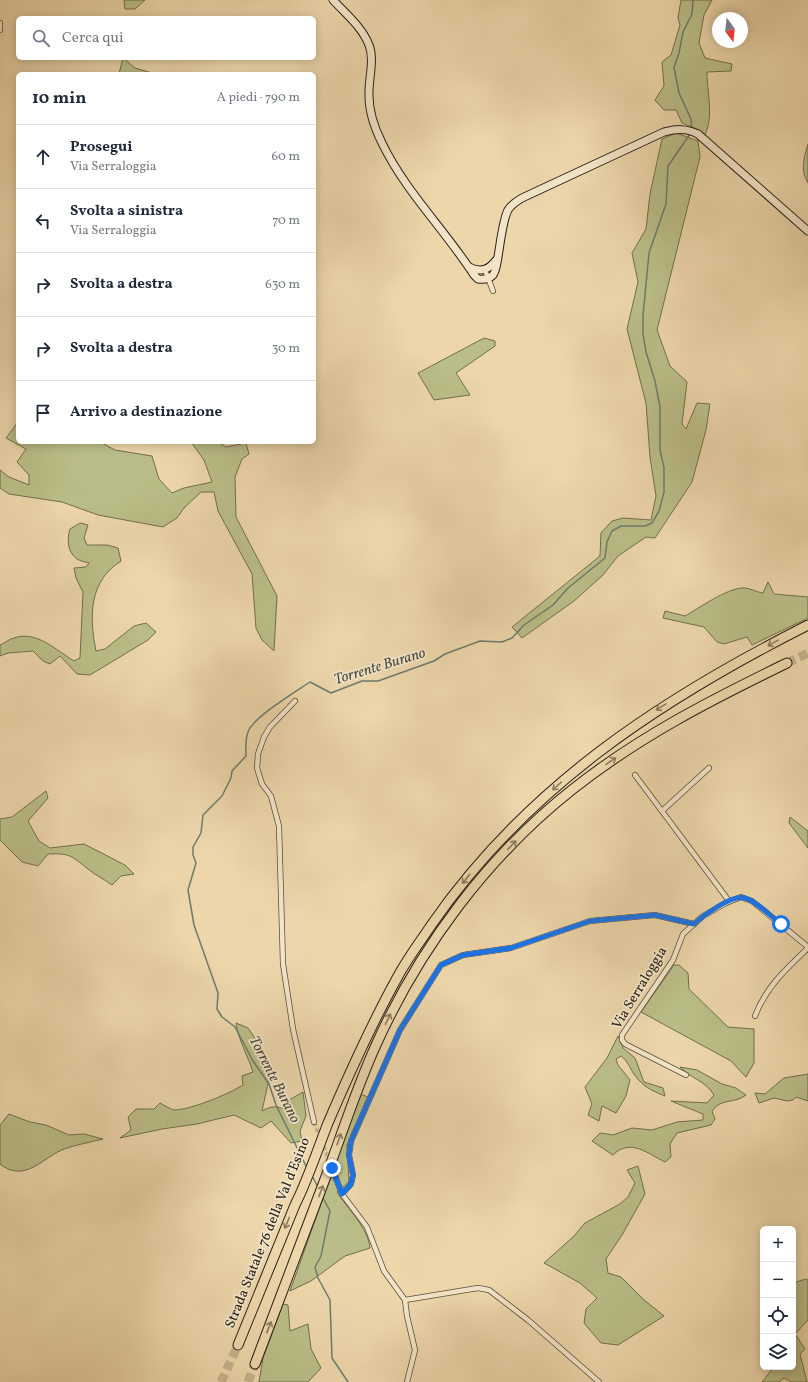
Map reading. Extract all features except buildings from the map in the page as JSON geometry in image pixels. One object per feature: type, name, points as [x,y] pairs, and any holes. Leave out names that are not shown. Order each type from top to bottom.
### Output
[{"type":"highway","name":"Strada Statale 76 della Val d'Esino","points":[[238,1345],[366,1036],[398,976],[447,903],[519,821],[566,778],[617,737],[690,689],[808,625]]},
{"type":"highway","points":[[255,1364],[329,1172],[355,1095],[391,1014],[436,938],[468,894],[491,867],[529,828],[571,790],[614,758],[678,718],[787,663]]},
{"type":"main road","points":[[333,0],[363,32],[370,46],[369,96],[375,127],[394,166],[478,279],[489,278],[495,272],[502,225],[508,210],[522,198],[664,132],[681,128],[698,134],[808,231]]},
{"type":"main road","points":[[469,267],[477,271],[485,270],[492,266],[497,259]]},
{"type":"street","points":[[0,23],[0,30]]},
{"type":"street","points":[[485,270],[493,291]]},
{"type":"street","points":[[295,701],[270,727],[264,737],[258,754],[257,768],[262,784],[271,796],[279,826],[283,964],[293,1029],[314,1122]]},
{"type":"street","points":[[662,811],[709,768]]},
{"type":"street","points":[[635,775],[729,901]]},
{"type":"street","name":"Via Serraloggia","points":[[686,1075],[625,1044],[622,1040],[622,1035],[673,960],[683,934],[703,916],[729,901],[741,898],[752,901],[808,948]]},
{"type":"street","points":[[342,1194],[351,1184],[353,1175],[349,1155],[351,1141],[400,1030],[441,965],[463,955],[511,948],[590,921],[655,915],[694,924]]},
{"type":"street","points":[[755,1016],[768,990],[781,973],[808,948]]},
{"type":"street","points":[[329,1172],[342,1194],[367,1227],[384,1271],[405,1300],[415,1350],[407,1382]]},
{"type":"street","points":[[405,1300],[478,1288],[489,1290],[528,1320],[599,1382]]},
{"type":"green space","points":[[124,0],[145,0],[135,9],[125,9]]},
{"type":"green space","points":[[681,0],[712,0],[704,15],[699,43],[705,58],[732,64],[731,71],[707,72],[710,112],[708,127],[705,135],[699,130],[682,123],[676,110],[664,110],[655,100],[664,86],[662,62],[671,55],[680,25],[678,18]]},
{"type":"green space","points":[[122,60],[125,60],[135,68],[148,72],[120,72]]},
{"type":"green space","points":[[676,133],[698,141],[700,157],[657,330],[670,366],[687,382],[682,424],[686,429],[697,403],[710,404],[706,430],[692,482],[655,538],[646,537],[618,556],[603,575],[574,601],[522,638],[512,627],[600,556],[601,533],[612,521],[623,518],[651,520],[656,496],[650,457],[646,403],[627,329],[638,282],[632,253],[646,229],[650,194],[662,139]]},
{"type":"green space","points":[[808,144],[808,183],[803,169]]},
{"type":"green space","points":[[484,338],[495,341],[495,346],[456,373],[470,395],[434,400],[418,373]]},
{"type":"green space","points":[[16,425],[16,444],[6,438]]},
{"type":"green space","points":[[17,444],[104,444],[115,450],[152,456],[159,479],[172,493],[184,488],[212,482],[204,460],[192,444],[221,444],[226,447],[246,444],[249,454],[242,459],[235,477],[236,517],[277,596],[274,651],[262,640],[256,628],[252,574],[218,511],[214,492],[201,492],[184,508],[177,518],[163,527],[98,515],[62,502],[9,494],[0,488],[0,470],[9,477],[29,485],[29,475],[17,462],[26,449]]},
{"type":"green space","points":[[80,523],[88,525],[84,538],[87,545],[107,545],[118,548],[121,561],[110,569],[97,589],[92,612],[92,625],[96,651],[105,649],[134,626],[146,623],[156,632],[148,640],[90,675],[77,674],[60,656],[50,664],[43,661],[33,651],[8,653],[0,656],[0,645],[22,636],[46,642],[74,661],[80,658],[83,592],[76,578],[74,568],[86,567],[89,563],[77,559],[71,553],[68,537],[70,529]]},
{"type":"green space","points":[[768,582],[774,594],[808,597],[808,618],[752,645],[747,637],[724,644],[717,642],[704,627],[663,618],[665,611],[685,616],[721,595],[736,589],[747,588],[763,593]]},
{"type":"green space","points":[[46,791],[48,798],[28,821],[39,841],[50,848],[84,844],[125,865],[134,874],[121,876],[112,885],[70,856],[62,854],[48,854],[38,866],[22,862],[0,840],[0,819],[12,817]]},
{"type":"green space","points":[[790,817],[808,831],[808,848],[789,823]]},
{"type":"green space","points":[[674,965],[679,965],[688,973],[689,989],[728,1027],[754,1029],[754,1063],[746,1077],[731,1061],[641,1012]]},
{"type":"green space","points":[[236,1023],[248,1028],[259,1044],[271,1070],[262,1111],[274,1107],[287,1111],[294,1110],[289,1100],[303,1092],[306,1116],[300,1131],[302,1141],[291,1143],[271,1121],[261,1128],[234,1115],[197,1124],[162,1129],[120,1138],[131,1130],[128,1117],[136,1109],[154,1109],[160,1103],[174,1110],[190,1107],[229,1093],[243,1085],[242,1076],[253,1072]]},
{"type":"green space","points":[[618,1036],[623,1048],[635,1058],[644,1082],[663,1088],[665,1096],[640,1082],[627,1062],[621,1056],[616,1059],[618,1065],[630,1080],[626,1096],[616,1113],[602,1106],[599,1121],[588,1115],[592,1104],[585,1087],[607,1058]]},
{"type":"green space","points":[[680,1067],[697,1070],[722,1084],[736,1088],[746,1095],[742,1098],[719,1104],[715,1107],[712,1111],[715,1119],[711,1125],[677,1133],[670,1144],[671,1157],[665,1162],[645,1151],[632,1147],[619,1150],[613,1155],[592,1141],[600,1133],[613,1135],[632,1128],[652,1130],[677,1122],[703,1120],[703,1114],[671,1101],[707,1103],[714,1095],[706,1086]]},
{"type":"green space","points":[[808,1074],[808,1101],[796,1097],[793,1100],[787,1101],[774,1098],[759,1103],[755,1093],[765,1094],[784,1078]]},
{"type":"green space","points":[[360,1094],[368,1097],[347,1145],[349,1182],[337,1192],[362,1226],[366,1233],[370,1248],[345,1256],[311,1281],[290,1291]]},
{"type":"green space","points":[[9,1114],[30,1122],[46,1125],[69,1135],[84,1134],[103,1139],[64,1149],[34,1167],[26,1170],[18,1171],[9,1169],[0,1164],[0,1125]]},
{"type":"green space","points":[[638,1166],[645,1194],[622,1235],[606,1259],[608,1273],[621,1277],[643,1299],[664,1316],[618,1345],[601,1343],[584,1323],[586,1309],[597,1298],[580,1283],[544,1263],[574,1236],[585,1223],[620,1204],[628,1197],[635,1183],[627,1170]]},
{"type":"green space","points":[[806,1279],[808,1280],[808,1320],[796,1333],[796,1298],[796,1282]]},
{"type":"green space","points":[[283,1304],[288,1305],[290,1331],[308,1324],[311,1349],[321,1368],[308,1382],[259,1382],[263,1358]]},
{"type":"green space","points":[[796,1336],[805,1349],[800,1354],[807,1382],[791,1382],[784,1378],[779,1382],[762,1382],[772,1370],[796,1370]]},
{"type":"waterway","name":"Torrente Burano","points":[[692,129],[691,119],[679,93],[674,67],[679,53],[683,32],[692,14],[693,0]]},
{"type":"waterway","name":"Torrente Burano","points":[[307,1168],[276,1105],[269,1084],[253,1061],[235,1027],[222,1017],[217,1009],[218,993],[194,925],[188,890],[196,863],[193,855],[193,847],[201,833],[203,815],[222,796],[231,778],[232,771],[246,756],[246,738],[251,726],[266,712],[310,682],[331,693],[362,681],[378,681],[434,661],[445,654],[480,641],[502,642],[512,638],[524,625],[553,605],[568,588],[605,558],[607,542],[612,531],[621,526],[645,526],[652,523],[659,511],[664,492],[664,468],[660,450],[660,407],[643,334],[643,316],[649,253],[666,204],[668,166],[690,134]]},
{"type":"waterway","name":"Torrente Burano","points":[[312,1176],[318,1187]]},
{"type":"waterway","name":"Torrente Burano","points":[[322,1196],[330,1211],[321,1256],[315,1267],[318,1278],[330,1300],[332,1358],[348,1382]]},
{"type":"tunnel","points":[[787,663],[808,653]]},
{"type":"tunnel","points":[[314,1122],[330,1163]]},
{"type":"tunnel","points":[[221,1382],[238,1345]]},
{"type":"tunnel","points":[[248,1382],[255,1364]]},
{"type":"route","points":[[332,1168],[342,1194],[351,1184],[353,1175],[349,1155],[351,1141],[400,1030],[441,965],[450,960],[463,955],[511,948],[590,921],[655,915],[694,924],[703,916],[726,903],[741,898],[746,898],[752,901],[781,924]]}]
